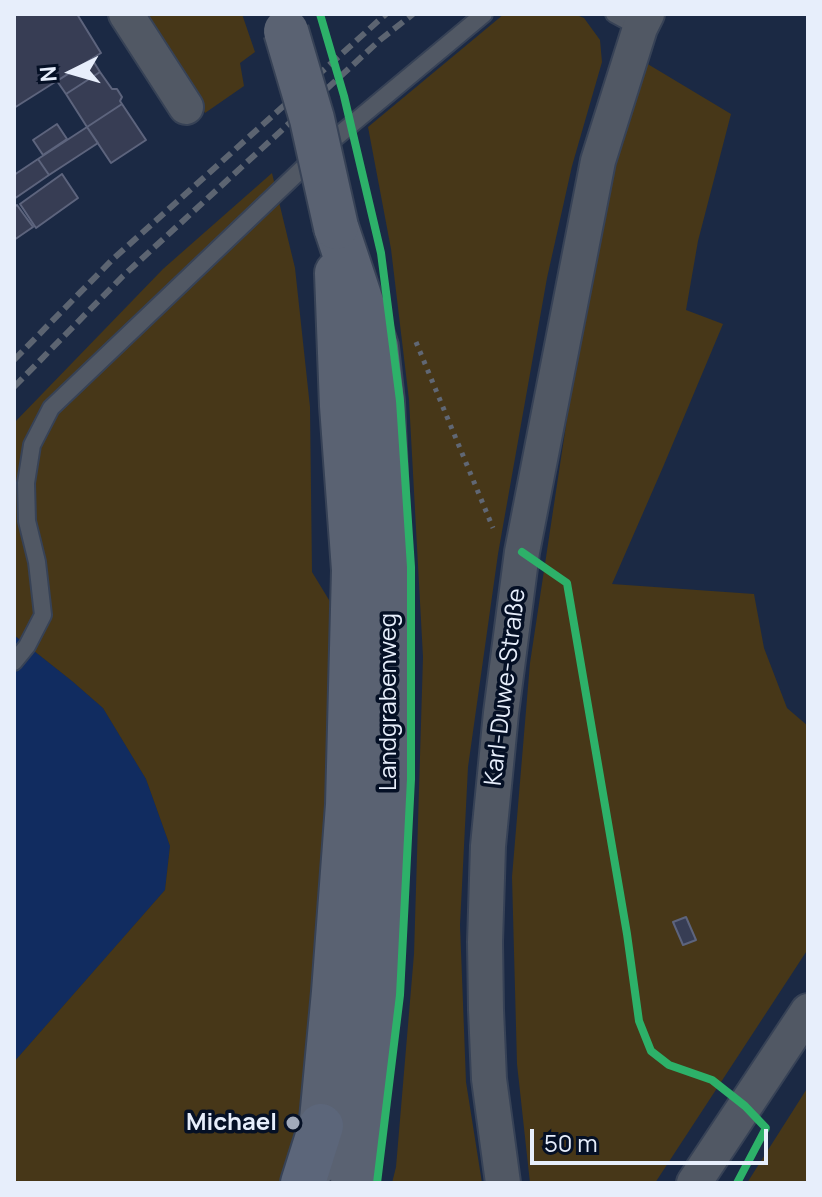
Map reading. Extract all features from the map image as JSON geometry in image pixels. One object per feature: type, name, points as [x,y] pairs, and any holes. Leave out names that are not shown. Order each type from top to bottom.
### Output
[{"type":"highway","points":[[303,1183],[321,1126]]},
{"type":"main road","name":"Landgrabenweg","points":[[284,23],[312,119],[336,227],[376,347],[382,402],[389,567],[389,802],[377,1002],[353,1183]]},
{"type":"main road","name":"Landgrabenweg","points":[[316,1183],[348,805],[354,570],[340,359],[336,227]]},
{"type":"street","points":[[126,14],[186,107]]},
{"type":"street","name":"Karl-Duwe-Straße","points":[[503,1183],[489,1079],[486,1010],[490,831],[501,713],[522,552],[598,161],[634,19]]},
{"type":"street","points":[[694,1183],[808,1011]]},
{"type":"lane","points":[[14,662],[27,646],[43,615],[37,562],[27,521],[26,483],[32,445],[51,408],[328,144],[484,14]]},
{"type":"path","points":[[416,342],[501,545],[522,552]]},
{"type":"shaded area","points":[[146,14],[242,14],[255,52],[240,63],[244,86],[205,113]]},
{"type":"shaded area","points":[[504,14],[574,14],[584,18],[600,40],[602,62],[572,166],[547,278],[498,554],[468,767],[460,925],[466,1082],[482,1183],[392,1183],[396,1167],[414,954],[423,657],[409,400],[391,249],[368,127]]},
{"type":"shaded area","points":[[646,63],[731,114],[698,241],[686,310],[723,324],[612,584],[754,594],[764,648],[787,708],[808,726],[808,949],[655,1183],[530,1183],[517,1064],[512,877],[530,663],[589,273],[614,167]]},
{"type":"shaded area","points":[[272,173],[295,268],[310,407],[312,572],[340,618],[309,1032],[290,1183],[14,1183],[14,1062],[165,890],[170,846],[146,779],[103,708],[14,635],[14,423],[163,269]]},
{"type":"shaded area","points":[[14,635],[103,708],[146,779],[170,846],[165,890],[14,1062]]},
{"type":"shaded area","points":[[808,1087],[808,1183],[747,1183]]},
{"type":"building","points":[[14,14],[77,14],[101,53],[14,108]]},
{"type":"building","points":[[92,59],[100,72],[66,94],[57,81]]},
{"type":"building","points":[[100,72],[112,89],[117,89],[122,104],[87,127],[66,94]]},
{"type":"building","points":[[122,104],[146,140],[111,163],[87,127]]},
{"type":"building","points":[[57,124],[67,139],[43,155],[33,140]]},
{"type":"building","points":[[87,127],[98,143],[49,175],[38,159]]},
{"type":"building","points":[[38,159],[49,175],[14,199],[14,175]]},
{"type":"building","points":[[62,174],[78,198],[36,228],[20,204]]},
{"type":"building","points":[[17,205],[33,227],[14,240],[14,207]]},
{"type":"building","points":[[686,917],[696,940],[683,945],[673,922]]},
{"type":"railway","points":[[14,360],[112,260],[386,14]]},
{"type":"railway","points":[[14,387],[123,276],[380,40],[413,14]]},
{"type":"cycle path","points":[[320,14],[344,96],[381,253],[400,401],[411,567],[411,779],[400,995],[377,1183]]},
{"type":"cycle path","points":[[522,552],[567,583],[639,1021],[651,1051],[669,1065],[712,1080],[745,1106],[766,1128],[737,1183]]},
{"type":"place","name":"Michael","points":[[293,1123]]}]
